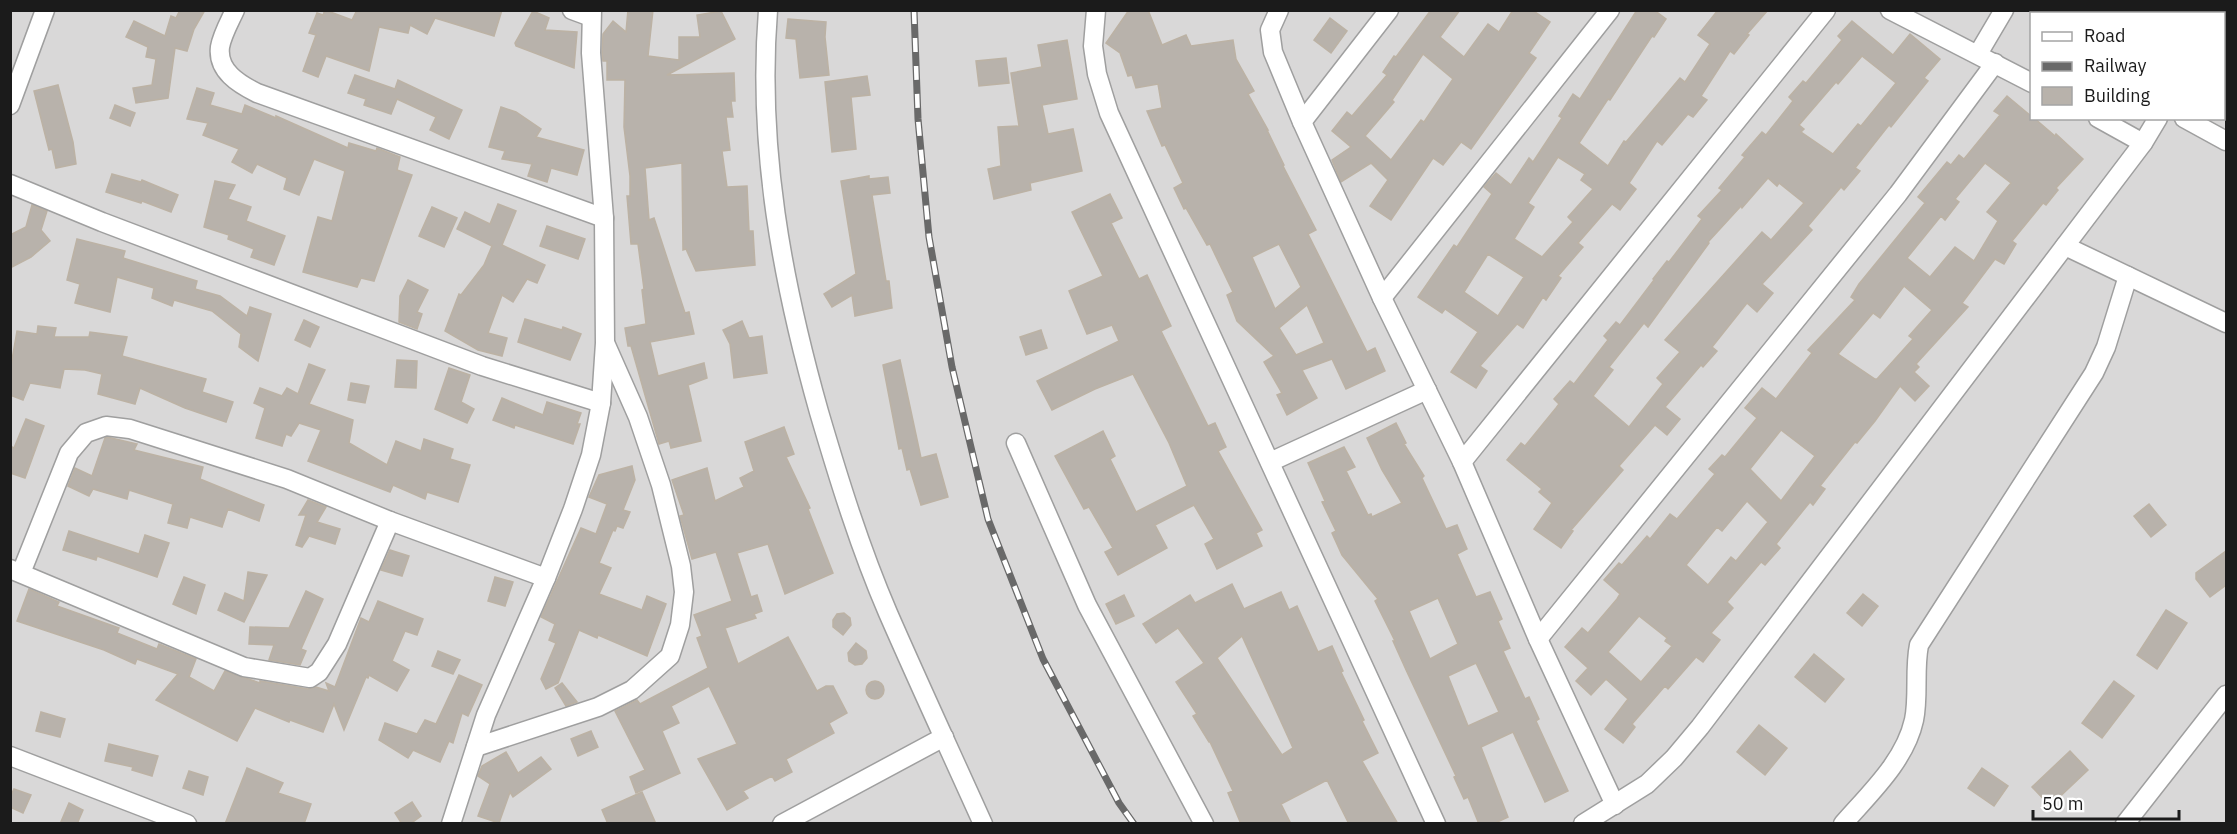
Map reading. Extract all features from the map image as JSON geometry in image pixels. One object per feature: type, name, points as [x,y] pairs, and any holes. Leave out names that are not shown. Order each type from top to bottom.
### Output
[{"type":"street","points":[[10,105],[45,10]]},
{"type":"street","points":[[235,10],[220,47],[223,64],[235,81],[257,93],[604,218]]},
{"type":"street","points":[[451,824],[486,715],[546,578],[591,455],[601,403],[605,343],[604,218],[591,53],[592,14],[572,10]]},
{"type":"street","points":[[768,10],[765,106],[770,176],[781,256],[799,341],[838,477],[887,611],[983,824]]},
{"type":"street","points":[[1096,10],[1093,46],[1097,74],[1109,114],[1436,824]]},
{"type":"street","points":[[1279,10],[1270,30],[1273,52],[1302,122],[1382,298],[1462,462],[1538,639],[1615,805]]},
{"type":"street","points":[[1302,122],[1389,10]]},
{"type":"street","points":[[1382,298],[1610,10]]},
{"type":"street","points":[[1462,462],[1826,10]]},
{"type":"street","points":[[1890,10],[2030,82]]},
{"type":"street","points":[[1978,54],[2004,10]]},
{"type":"street","points":[[1538,639],[1898,194],[1995,63]]},
{"type":"street","points":[[2102,120],[2143,142]]},
{"type":"street","points":[[1582,824],[1647,784],[1674,758],[1700,727],[2065,246],[2143,142],[2157,120]]},
{"type":"street","points":[[2188,120],[2226,141]]},
{"type":"street","points":[[10,184],[102,222],[482,366],[601,403]]},
{"type":"street","points":[[2065,246],[2226,323]]},
{"type":"street","points":[[1843,824],[1894,764],[1907,743],[1914,719],[1919,645],[2094,373],[2106,347],[2128,276]]},
{"type":"street","points":[[476,747],[598,707],[632,690],[670,656],[680,626],[684,592],[681,566],[661,485],[638,417],[605,343]]},
{"type":"street","points":[[1270,462],[1427,390]]},
{"type":"street","points":[[390,521],[337,644],[320,672],[309,678],[244,667],[16,571],[69,453],[86,433],[106,426],[130,429],[287,479],[390,521],[546,578]]},
{"type":"street","points":[[1016,443],[1087,605],[1204,824]]},
{"type":"street","points":[[2125,824],[2226,695]]},
{"type":"street","points":[[782,824],[944,737]]},
{"type":"street","points":[[10,756],[187,824]]},
{"type":"shaded area","points":[[11,11],[2226,11],[2226,823],[11,823]]},
{"type":"building","points":[[180,10],[205,10],[194,29],[187,51],[175,48],[168,98],[136,103],[133,88],[152,85],[156,59],[146,57],[148,47],[126,37],[134,21],[165,36],[171,16],[176,18]]},
{"type":"building","points":[[325,10],[352,20],[357,10],[502,10],[494,36],[435,18],[427,34],[410,25],[408,33],[379,27],[369,71],[326,56],[318,77],[303,71],[316,35],[309,33],[317,13],[323,15]]},
{"type":"building","points":[[628,10],[653,10],[648,56],[679,60],[679,37],[700,37],[697,15],[721,11],[735,39],[667,75],[734,73],[735,101],[731,101],[733,117],[726,117],[730,150],[722,151],[727,187],[747,186],[749,231],[753,231],[755,265],[696,271],[686,249],[683,250],[682,163],[645,168],[649,220],[654,218],[685,313],[689,312],[694,334],[650,342],[658,376],[704,363],[707,378],[688,385],[701,441],[671,448],[669,441],[659,444],[631,346],[628,346],[625,328],[646,324],[642,290],[644,289],[638,244],[631,244],[627,196],[630,196],[630,176],[624,127],[625,80],[607,80],[607,61],[603,61],[602,53],[603,34],[613,21],[626,32]]},
{"type":"building","points":[[1129,10],[1148,10],[1162,45],[1186,35],[1191,46],[1233,40],[1236,59],[1254,91],[1248,94],[1316,230],[1308,234],[1367,352],[1375,348],[1385,371],[1346,389],[1332,359],[1302,370],[1317,398],[1287,415],[1277,395],[1282,393],[1264,362],[1274,356],[1237,321],[1227,295],[1233,292],[1210,244],[1207,245],[1186,208],[1184,209],[1174,188],[1183,183],[1165,145],[1162,146],[1147,111],[1162,108],[1158,84],[1136,88],[1132,75],[1128,76],[1120,53],[1106,43]],"holes":[[[1279,244],[1301,287],[1275,309],[1252,257]],[[1307,305],[1324,343],[1296,355],[1279,328]]]},
{"type":"building","points":[[1431,10],[1460,10],[1440,37],[1464,57],[1488,24],[1499,32],[1513,10],[1532,10],[1550,22],[1529,53],[1536,58],[1471,149],[1461,142],[1443,165],[1433,158],[1391,220],[1370,206],[1388,180],[1371,163],[1341,182],[1332,160],[1351,147],[1332,131],[1347,112],[1352,116],[1387,75],[1383,72],[1394,56],[1396,57]],"holes":[[[1423,54],[1453,79],[1424,122],[1421,120],[1391,160],[1365,136],[1394,102],[1392,100]]]},
{"type":"building","points":[[1637,10],[1654,10],[1666,19],[1579,143],[1608,166],[1624,141],[1626,142],[1680,78],[1685,82],[1710,44],[1698,35],[1718,10],[1768,10],[1747,34],[1749,35],[1734,54],[1730,51],[1701,96],[1707,100],[1693,117],[1688,114],[1662,145],[1657,141],[1629,183],[1636,189],[1620,210],[1612,204],[1578,243],[1583,247],[1558,276],[1561,278],[1546,300],[1543,297],[1523,328],[1517,324],[1480,366],[1487,371],[1476,388],[1451,372],[1478,332],[1445,309],[1442,313],[1418,297],[1454,245],[1457,247],[1492,194],[1484,187],[1496,173],[1511,185],[1529,158],[1533,162],[1562,118],[1559,116],[1573,94],[1580,99]],"holes":[[[1558,157],[1585,174],[1581,180],[1593,189],[1568,217],[1573,222],[1542,257],[1514,239],[1534,207],[1528,203]],[[1488,254],[1524,277],[1498,316],[1464,292]]]},
{"type":"building","points":[[533,11],[549,18],[545,30],[577,32],[574,68],[516,46],[515,43]]},
{"type":"building","points":[[1330,18],[1347,31],[1331,53],[1314,40]]},
{"type":"building","points":[[788,19],[826,22],[825,37],[829,75],[800,78],[796,39],[786,38]]},
{"type":"building","points":[[1852,21],[1893,55],[1910,34],[1940,59],[1924,78],[1928,81],[1855,168],[1860,171],[1844,190],[1841,187],[1808,226],[1812,230],[1762,284],[1773,293],[1757,312],[1747,303],[1712,347],[1717,351],[1703,367],[1701,365],[1665,407],[1680,419],[1667,435],[1655,425],[1619,466],[1623,470],[1571,530],[1573,531],[1561,548],[1534,529],[1552,503],[1539,492],[1542,489],[1507,460],[1521,443],[1525,446],[1556,408],[1559,404],[1554,399],[1570,381],[1574,384],[1608,340],[1604,336],[1616,322],[1620,325],[1653,279],[1702,219],[1698,216],[1722,190],[1719,188],[1745,157],[1742,155],[1762,132],[1766,135],[1793,101],[1789,97],[1803,81],[1806,83],[1842,40],[1838,36]],"holes":[[[1862,56],[1896,83],[1861,126],[1858,124],[1833,154],[1801,132],[1804,129],[1799,125]],[[1768,178],[1777,186],[1779,183],[1804,203],[1771,240],[1762,232],[1665,340],[1680,352],[1657,378],[1663,384],[1629,427],[1593,396],[1613,370],[1609,367],[1644,323],[1648,327],[1708,242]]]},
{"type":"building","points":[[1067,40],[1077,99],[1042,105],[1048,134],[1073,129],[1082,171],[1030,183],[1031,190],[994,199],[988,169],[1001,166],[998,127],[1019,126],[1011,73],[1042,67],[1038,45]]},
{"type":"building","points":[[1006,58],[1009,83],[979,86],[976,61]]},
{"type":"building","points":[[355,75],[395,89],[398,80],[462,110],[449,139],[430,130],[436,117],[397,99],[391,114],[364,105],[366,99],[348,93]]},
{"type":"building","points":[[867,76],[870,95],[851,97],[856,149],[832,152],[825,82]]},
{"type":"building","points":[[58,85],[73,142],[76,164],[56,168],[34,91]]},
{"type":"building","points":[[197,88],[214,93],[210,105],[242,114],[245,105],[348,148],[349,143],[376,151],[377,148],[400,157],[397,170],[412,175],[374,281],[361,278],[357,287],[303,272],[318,217],[332,221],[345,171],[314,159],[299,195],[284,189],[287,178],[257,164],[252,173],[232,162],[239,149],[203,135],[208,123],[187,119]]},
{"type":"building","points":[[2007,96],[2030,115],[2030,120],[2036,120],[2055,136],[2056,134],[2083,159],[2056,188],[2058,190],[2046,205],[2043,203],[2012,241],[2016,244],[2004,264],[1995,259],[1962,303],[1968,307],[1916,364],[1919,367],[1914,372],[1929,386],[1915,401],[1900,386],[1875,421],[1820,486],[1825,489],[1813,505],[1810,502],[1776,544],[1780,548],[1765,565],[1761,562],[1727,602],[1733,608],[1711,633],[1720,640],[1703,662],[1696,657],[1668,689],[1665,686],[1632,724],[1635,727],[1623,743],[1605,729],[1628,699],[1606,679],[1591,695],[1576,681],[1588,668],[1565,647],[1582,628],[1588,633],[1620,594],[1604,580],[1619,563],[1622,565],[1647,536],[1650,539],[1670,514],[1677,519],[1715,474],[1709,469],[1722,455],[1725,457],[1757,418],[1745,408],[1762,388],[1776,399],[1812,353],[1808,350],[1855,300],[1851,297],[1859,284],[1925,203],[1918,197],[1947,162],[1951,165],[1959,155],[1964,159],[2000,115],[1994,111]],"holes":[[[1985,163],[2011,183],[1987,212],[1998,221],[1974,261],[1955,247],[1930,277],[1907,258],[1941,216],[1945,220],[1959,202],[1955,199]],[[1904,286],[1932,310],[1909,336],[1913,339],[1875,379],[1838,354],[1873,313],[1880,318]],[[1781,430],[1815,456],[1781,501],[1750,469]],[[1747,501],[1768,522],[1736,561],[1731,557],[1708,585],[1686,565],[1717,527],[1722,531]],[[1639,616],[1667,638],[1665,641],[1672,646],[1641,682],[1608,652]]]},
{"type":"building","points":[[115,105],[135,113],[130,126],[110,118]]},
{"type":"building","points":[[501,107],[516,112],[541,129],[536,137],[584,150],[577,175],[551,168],[547,182],[528,176],[532,164],[502,159],[505,151],[489,147]]},
{"type":"building","points":[[112,174],[141,182],[142,180],[178,195],[171,212],[142,201],[141,203],[106,192]]},
{"type":"building","points":[[869,176],[869,179],[888,177],[890,193],[872,195],[892,308],[855,316],[852,295],[832,307],[824,294],[856,274],[841,181]]},
{"type":"building","points":[[215,181],[235,185],[228,199],[251,207],[246,221],[285,236],[274,265],[251,257],[254,249],[228,239],[229,235],[204,227]]},
{"type":"building","points":[[1110,194],[1122,218],[1111,223],[1139,279],[1147,275],[1171,326],[1161,331],[1208,426],[1215,423],[1226,447],[1218,451],[1262,530],[1256,533],[1262,546],[1217,569],[1205,544],[1214,539],[1194,505],[1155,525],[1167,548],[1118,575],[1105,552],[1113,548],[1089,507],[1084,509],[1055,456],[1103,431],[1115,456],[1110,459],[1136,512],[1187,486],[1169,443],[1133,374],[1052,410],[1037,381],[1119,341],[1112,325],[1087,334],[1069,291],[1103,276],[1072,212]]},
{"type":"building","points":[[498,204],[516,211],[502,245],[545,265],[537,283],[527,279],[513,302],[502,295],[488,333],[507,338],[502,356],[478,350],[445,331],[459,294],[461,295],[484,265],[492,246],[457,229],[465,212],[490,224]]},
{"type":"building","points":[[32,205],[47,211],[41,230],[50,241],[31,257],[10,268],[10,235],[26,227]]},
{"type":"building","points":[[432,207],[457,218],[444,247],[419,236]]},
{"type":"building","points":[[547,226],[585,239],[578,259],[540,246]]},
{"type":"building","points":[[77,239],[125,251],[123,258],[197,281],[195,289],[220,296],[247,316],[250,307],[271,314],[258,361],[239,347],[241,334],[212,311],[174,300],[172,306],[152,298],[154,288],[117,277],[110,312],[75,303],[80,284],[67,280]]},
{"type":"building","points":[[408,280],[428,290],[417,312],[422,314],[417,329],[399,322],[400,296]]},
{"type":"building","points":[[525,319],[562,330],[563,327],[581,334],[570,360],[518,342]]},
{"type":"building","points":[[304,320],[319,327],[310,347],[295,340]]},
{"type":"building","points":[[742,321],[749,338],[762,336],[767,373],[734,378],[730,344],[723,330]]},
{"type":"building","points":[[38,326],[56,328],[54,337],[89,337],[90,332],[127,337],[122,356],[206,379],[202,392],[233,402],[226,422],[185,408],[140,388],[135,404],[98,394],[102,374],[85,370],[64,369],[60,388],[30,383],[23,400],[10,395],[10,371],[17,331],[37,334]]},
{"type":"building","points":[[1041,330],[1047,348],[1026,355],[1020,337]]},
{"type":"building","points":[[397,360],[417,361],[416,388],[395,387]]},
{"type":"building","points":[[900,360],[921,458],[936,454],[948,497],[921,505],[910,469],[907,470],[902,448],[899,449],[883,365]]},
{"type":"building","points":[[309,364],[325,370],[309,404],[353,420],[349,443],[387,465],[396,441],[421,451],[424,439],[453,449],[450,459],[470,465],[458,502],[427,492],[425,499],[393,485],[390,492],[308,461],[321,430],[299,423],[291,436],[286,434],[282,446],[256,438],[265,408],[254,403],[260,388],[282,396],[287,388],[298,394]]},
{"type":"building","points":[[449,368],[470,375],[461,402],[474,409],[467,423],[435,409]]},
{"type":"building","points":[[351,383],[369,386],[365,403],[348,400]]},
{"type":"building","points":[[502,398],[543,415],[547,402],[581,413],[573,444],[493,420]]},
{"type":"building","points":[[26,419],[44,426],[25,478],[10,473],[10,446],[14,448]]},
{"type":"building","points":[[1396,423],[1406,443],[1404,444],[1424,476],[1422,478],[1446,529],[1457,525],[1467,549],[1457,554],[1476,597],[1490,592],[1502,619],[1498,621],[1510,648],[1503,651],[1525,699],[1529,697],[1539,719],[1536,721],[1568,791],[1545,802],[1513,732],[1481,747],[1508,817],[1493,824],[1479,824],[1468,797],[1464,799],[1454,777],[1456,776],[1375,601],[1378,599],[1342,555],[1332,533],[1336,531],[1322,502],[1325,501],[1308,463],[1344,447],[1355,467],[1346,471],[1368,515],[1371,514],[1372,517],[1402,503],[1382,470],[1367,438]],"holes":[[[1438,598],[1458,644],[1430,659],[1409,611]],[[1476,663],[1499,712],[1468,726],[1448,676]]]},
{"type":"building","points":[[784,427],[794,454],[786,457],[810,508],[808,509],[833,573],[785,594],[768,544],[737,553],[751,597],[757,595],[762,611],[754,614],[756,618],[725,628],[738,664],[788,637],[817,691],[826,686],[833,686],[847,713],[829,723],[834,733],[786,759],[792,772],[775,781],[772,776],[743,791],[748,798],[727,810],[698,759],[737,744],[709,686],[671,706],[679,723],[662,731],[680,773],[636,793],[630,777],[645,770],[615,711],[637,700],[640,704],[708,668],[697,638],[702,636],[694,615],[732,601],[716,552],[692,559],[680,516],[684,515],[672,480],[707,468],[715,501],[744,487],[740,478],[754,471],[745,442]]},
{"type":"building","points":[[107,437],[137,444],[134,450],[203,467],[200,479],[264,505],[259,521],[228,509],[222,527],[190,517],[187,528],[168,523],[173,504],[129,490],[127,499],[93,489],[89,496],[68,486],[75,468],[92,476]]},
{"type":"building","points":[[632,466],[635,480],[623,510],[630,512],[623,528],[617,526],[615,531],[613,530],[599,563],[611,568],[599,594],[642,610],[647,596],[666,604],[647,656],[598,635],[597,638],[579,630],[558,683],[546,689],[541,679],[556,643],[549,640],[555,624],[541,617],[581,528],[596,534],[607,504],[589,497],[599,475]]},
{"type":"building","points":[[308,500],[326,507],[317,522],[340,529],[335,544],[309,536],[302,547],[296,545],[306,515],[299,515]]},
{"type":"building","points":[[2149,504],[2166,525],[2151,537],[2134,516]]},
{"type":"building","points":[[69,531],[139,554],[145,535],[169,543],[157,577],[97,556],[96,560],[63,550]]},
{"type":"building","points":[[390,550],[409,556],[402,576],[381,570]]},
{"type":"building","points":[[2226,551],[2226,585],[2210,597],[2196,579],[2196,573]]},
{"type":"building","points":[[248,572],[267,575],[244,622],[218,610],[225,593],[244,601]]},
{"type":"building","points":[[184,577],[205,585],[196,614],[173,604]]},
{"type":"building","points":[[495,577],[513,582],[505,606],[488,601]]},
{"type":"building","points":[[1232,584],[1244,609],[1281,592],[1289,610],[1297,606],[1318,652],[1332,646],[1343,671],[1341,672],[1364,720],[1362,721],[1378,753],[1362,761],[1398,824],[1349,824],[1327,780],[1281,804],[1291,824],[1241,824],[1228,793],[1233,791],[1210,742],[1193,716],[1197,714],[1176,682],[1204,663],[1178,628],[1156,643],[1143,624],[1190,595],[1195,603]],"holes":[[[1242,636],[1293,748],[1282,755],[1217,658]]]},
{"type":"building","points":[[29,589],[59,602],[57,606],[119,628],[117,633],[157,649],[159,644],[196,659],[189,677],[214,691],[225,671],[260,683],[260,681],[308,689],[316,687],[329,691],[326,683],[335,687],[361,618],[369,622],[378,601],[423,619],[417,635],[405,631],[392,661],[409,670],[397,691],[369,675],[368,678],[366,677],[344,730],[334,704],[323,732],[290,720],[289,722],[255,708],[237,741],[156,700],[178,674],[137,659],[135,664],[104,650],[17,621]]},
{"type":"building","points":[[306,591],[323,599],[301,649],[306,651],[300,665],[269,660],[274,645],[249,644],[250,627],[289,628]]},
{"type":"building","points":[[1863,594],[1878,606],[1862,626],[1847,613]]},
{"type":"building","points":[[1124,595],[1134,616],[1116,624],[1106,604]]},
{"type":"building","points":[[2166,610],[2187,623],[2157,669],[2137,655]]},
{"type":"building","points":[[844,613],[850,618],[851,625],[843,635],[833,627],[833,620],[837,614]]},
{"type":"building","points":[[856,643],[866,651],[867,658],[862,664],[855,665],[849,661],[848,653]]},
{"type":"building","points":[[438,651],[460,660],[453,674],[432,666]]},
{"type":"building","points":[[1814,654],[1844,679],[1825,702],[1795,677]]},
{"type":"building","points":[[459,675],[482,685],[468,716],[462,713],[453,743],[449,741],[440,762],[413,750],[408,758],[379,740],[385,723],[417,734],[425,720],[436,724]]},
{"type":"building","points":[[875,681],[881,684],[884,690],[881,696],[875,699],[869,696],[866,690],[869,684]]},
{"type":"building","points":[[2114,681],[2134,696],[2102,738],[2082,723]]},
{"type":"building","points":[[562,683],[577,702],[566,706],[555,688]]},
{"type":"building","points":[[41,712],[65,719],[60,737],[36,731]]},
{"type":"building","points":[[1759,725],[1787,748],[1765,775],[1737,752]]},
{"type":"building","points":[[591,731],[598,747],[578,756],[571,739]]},
{"type":"building","points":[[109,744],[158,756],[152,776],[132,770],[133,767],[105,761]]},
{"type":"building","points":[[2070,751],[2088,770],[2050,806],[2032,787]]},
{"type":"building","points":[[506,752],[518,773],[541,757],[551,769],[513,797],[510,792],[499,823],[478,816],[490,784],[478,776],[482,766]]},
{"type":"building","points":[[247,768],[283,783],[278,793],[311,804],[304,824],[225,824]]},
{"type":"building","points":[[1982,768],[2008,786],[1994,806],[1968,788]]},
{"type":"building","points":[[189,771],[208,777],[203,795],[183,788]]},
{"type":"building","points":[[14,789],[31,795],[23,813],[10,807],[10,797]]},
{"type":"building","points":[[642,792],[656,824],[608,824],[602,810]]},
{"type":"building","points":[[412,802],[421,816],[410,824],[402,824],[395,813]]},
{"type":"building","points":[[69,803],[83,810],[77,824],[60,824]]},
{"type":"railway","points":[[914,10],[918,119],[929,237],[952,367],[988,519],[1043,659],[1119,803],[1134,824]]}]
